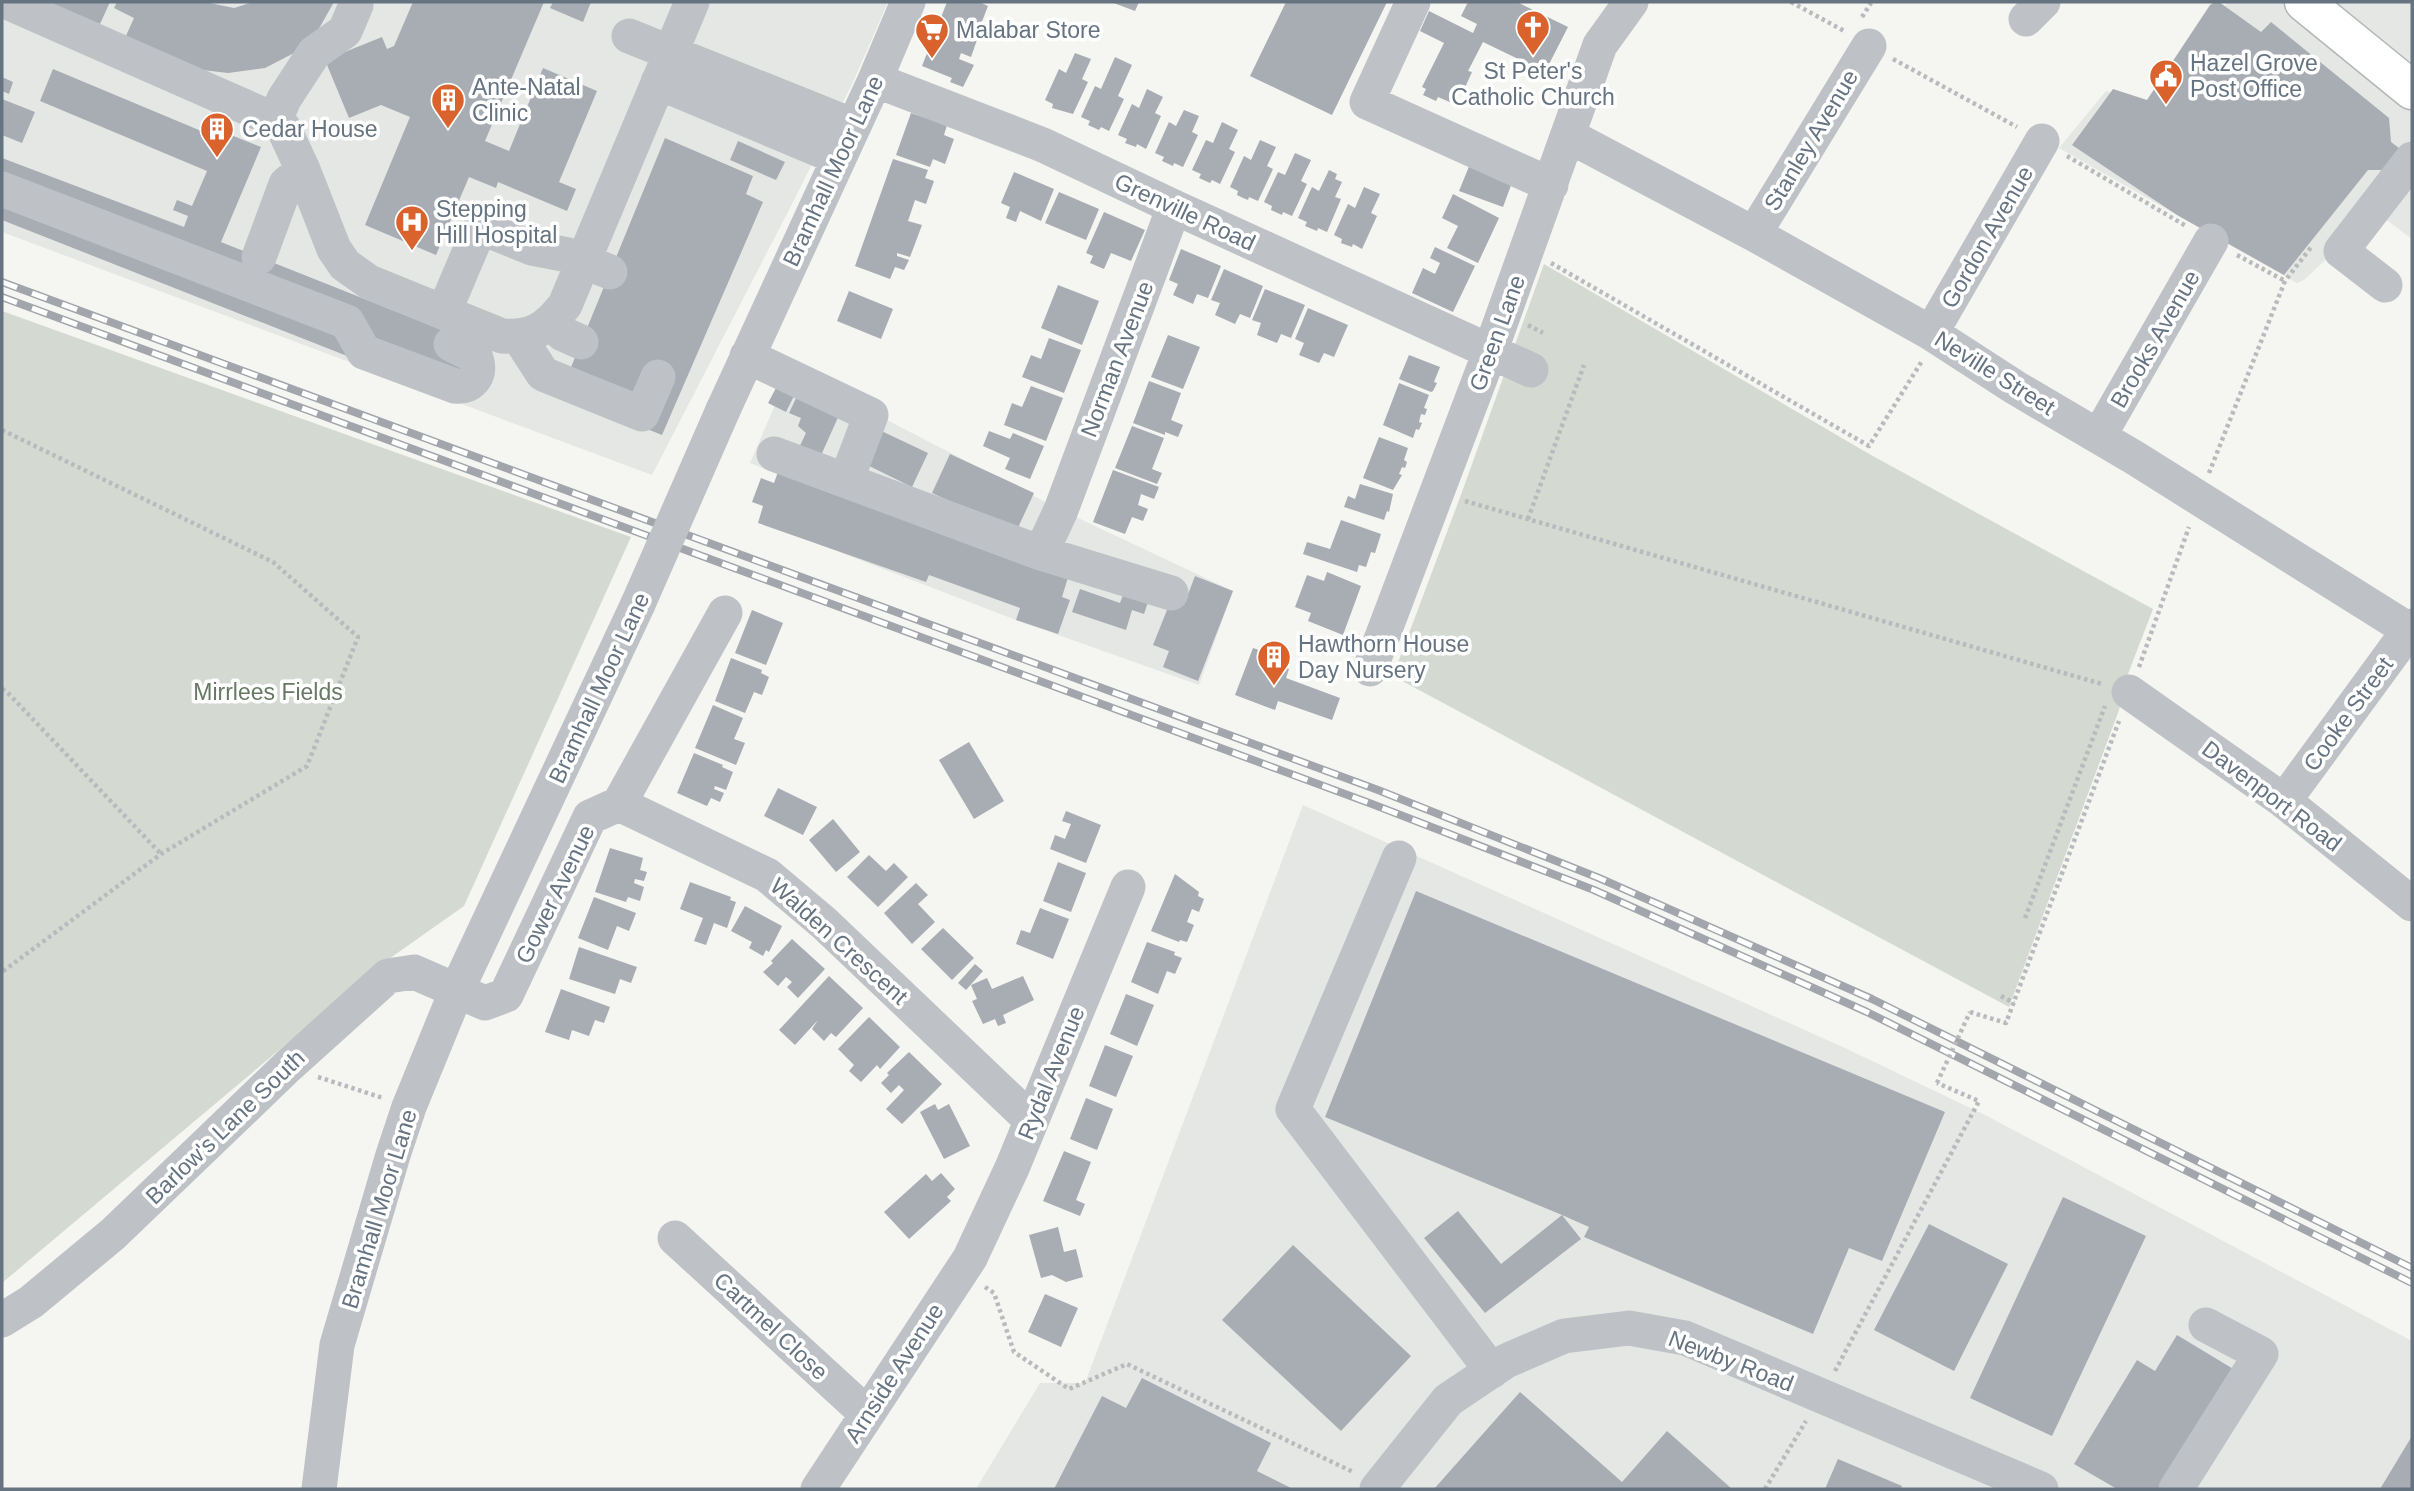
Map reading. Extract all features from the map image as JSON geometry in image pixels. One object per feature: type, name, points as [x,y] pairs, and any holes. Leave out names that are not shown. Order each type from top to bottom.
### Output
[{"type":"highway","points":[[2304,2],[2412,90]]},
{"type":"street","points":[[2,189],[347,322],[364,352],[455,386],[464,387],[473,382],[477,373],[475,356],[448,328],[345,265],[334,249],[283,127],[275,120],[7,2]]},
{"type":"street","name":"Bramhall Moor Lane","points":[[319,1489],[337,1345],[409,1107],[456,992],[638,604],[908,2]]},
{"type":"street","points":[[1413,2],[1367,102],[1551,185]]},
{"type":"street","points":[[1424,2],[1431,2]]},
{"type":"street","name":"Green Lane","points":[[1370,669],[1528,249],[1600,45],[1632,2]]},
{"type":"street","points":[[448,328],[519,337],[551,323],[597,266],[688,3]]},
{"type":"street","points":[[275,120],[284,99],[314,54],[345,31],[356,5]]},
{"type":"street","points":[[629,36],[664,68],[839,158]]},
{"type":"street","name":"Stanley Avenue","points":[[1754,234],[1869,46]]},
{"type":"street","points":[[664,68],[854,126]]},
{"type":"street","name":"Grenville Road","points":[[875,80],[1043,145],[1531,370]]},
{"type":"street","name":"Neville Street","points":[[1569,136],[1754,234],[1934,335],[2016,388],[2411,628]]},
{"type":"street","name":"Gordon Avenue","points":[[1934,335],[2042,141]]},
{"type":"street","points":[[2385,285],[2341,251],[2412,159]]},
{"type":"street","points":[[259,257],[286,184],[303,170]]},
{"type":"street","name":"Norman Avenue","points":[[1041,553],[1061,510],[1174,207]]},
{"type":"street","points":[[448,328],[480,227],[532,248],[568,255],[597,266]]},
{"type":"street","name":"Brooks Avenue","points":[[2099,436],[2211,241]]},
{"type":"street","points":[[551,323],[563,334],[581,342]]},
{"type":"street","points":[[519,337],[543,374],[642,414],[658,377]]},
{"type":"street","points":[[747,356],[871,415],[846,481]]},
{"type":"street","points":[[774,454],[1041,553],[1171,593]]},
{"type":"street","name":"Gower Avenue","points":[[456,992],[485,1003],[506,995],[590,817],[619,804],[725,613]]},
{"type":"street","name":"Cooke Street","points":[[2284,801],[2411,628]]},
{"type":"street","name":"Davenport Road","points":[[2121,690],[2284,801],[2412,904]]},
{"type":"street","name":"Walden Crescent","points":[[619,804],[766,875],[824,923],[1030,1119]]},
{"type":"street","points":[[1399,858],[1293,1109],[1492,1371]]},
{"type":"street","name":"Rydal Avenue","points":[[966,1264],[1012,1168],[1128,887]]},
{"type":"street","name":"Barlow's Lane South","points":[[2,1320],[31,1302],[113,1234],[288,1066],[388,976],[414,972],[456,992]]},
{"type":"street","name":"Cartmel Close","points":[[675,1238],[867,1414]]},
{"type":"street","name":"Arnside Avenue","points":[[818,1489],[966,1264]]},
{"type":"street","points":[[2176,1489],[2261,1354],[2206,1325]]},
{"type":"street","name":"Newby Road","points":[[1378,1487],[1448,1400],[1506,1361],[1564,1336],[1629,1328],[1685,1339],[1822,1397],[2003,1482],[2041,1489]]},
{"type":"street","name":"Bramhall Moor Lane","points":[[332,1388],[337,1489]]},
{"type":"path","points":[[1528,249],[1869,446],[1934,335]]},
{"type":"path","points":[[2025,918],[2121,690],[2285,281]]},
{"type":"path","points":[[1528,519],[1584,365]]},
{"type":"path","points":[[2,430],[273,562],[358,637],[307,766],[161,854],[2,972]]},
{"type":"path","points":[[1437,494],[2121,690]]},
{"type":"path","points":[[2,689],[161,854]]},
{"type":"path","points":[[1765,1489],[1822,1397],[1979,1101],[1937,1083],[1970,1012],[2006,1023],[2121,690]]},
{"type":"path","points":[[2001,996],[2014,1003]]},
{"type":"path","points":[[288,1066],[409,1107]]},
{"type":"path","points":[[966,1264],[994,1293],[1014,1352],[1069,1389],[1127,1364],[1378,1487]]},
{"type":"shaded area","name":"Stepping Hill Hospital","points":[[2,2],[888,2],[853,82],[652,475],[2,232]]},
{"type":"shaded area","points":[[2228,2],[2412,2],[2412,239],[2376,212],[2304,280],[2297,283],[2059,148],[2106,91],[2145,102]]},
{"type":"shaded area","points":[[790,370],[1061,510],[1233,591],[1199,685],[1016,620],[769,525],[786,477],[750,463]]},
{"type":"shaded area","points":[[1303,805],[1845,1048],[1987,1116],[2412,1341],[2412,1489],[976,1489],[1040,1383],[1085,1383]]},
{"type":"green space","points":[[1544,264],[1871,455],[2153,609],[2128,674],[2119,710],[2009,1007],[1393,676]]},
{"type":"green space","name":"Mirrlees Fields","points":[[2,311],[631,537],[464,906],[379,966],[2,1283]]},
{"type":"building","points":[[47,2],[110,2],[100,24]]},
{"type":"building","points":[[117,2],[205,2],[234,8],[253,2],[334,2],[317,32],[294,53],[265,68],[228,73],[185,68],[125,38],[134,18],[114,8]]},
{"type":"building","name":"Ante-Natal Clinic","points":[[413,2],[544,2],[485,141],[509,151],[543,68],[597,91],[559,182],[576,189],[567,211],[498,182],[496,188],[469,177],[436,255],[365,225],[410,117],[381,105],[349,118],[325,60],[382,37],[387,49],[394,46]]},
{"type":"building","points":[[553,2],[591,2],[583,22],[550,8]]},
{"type":"building","points":[[947,2],[979,2],[988,6],[981,24],[972,21],[968,33],[978,37],[971,57],[961,53],[959,59],[974,65],[963,87],[950,82],[952,78],[922,66]]},
{"type":"building","points":[[1111,2],[1139,2],[1135,11]]},
{"type":"building","points":[[1286,2],[1387,2],[1332,115],[1250,76]]},
{"type":"building","name":"St Peter's Catholic Church","points":[[1468,2],[1517,2],[1568,27],[1545,72],[1483,42],[1468,71],[1472,72],[1463,92],[1459,89],[1452,103],[1438,97],[1436,101],[1423,95],[1426,89],[1422,87],[1444,43],[1420,31],[1429,11],[1473,33],[1477,24],[1461,16]]},
{"type":"building","points":[[2219,2],[2261,32],[2271,22],[2389,118],[2391,142],[2403,151],[2386,170],[2368,170],[2284,275],[2177,215],[2072,145],[2113,89],[2147,100],[2210,5]]},
{"type":"building","points":[[1075,53],[1091,59],[1082,79],[1088,82],[1073,114],[1052,108],[1053,104],[1045,100],[1059,69],[1066,73]]},
{"type":"building","points":[[1115,57],[1132,65],[1118,96],[1124,99],[1109,131],[1101,127],[1099,130],[1088,125],[1090,121],[1081,117],[1095,86],[1101,89]]},
{"type":"building","points":[[53,69],[218,138],[221,131],[261,147],[221,242],[455,335],[465,360],[451,397],[2,220],[2,158],[184,227],[188,216],[173,210],[177,200],[192,206],[207,171],[40,101]]},
{"type":"building","points":[[2,77],[13,82],[9,94],[2,91]]},
{"type":"building","points":[[1147,89],[1163,97],[1155,113],[1161,116],[1146,149],[1137,144],[1136,147],[1125,143],[1127,139],[1118,135],[1132,104],[1139,108]]},
{"type":"building","points":[[2,99],[35,112],[22,143],[2,135]]},
{"type":"building","points":[[1184,110],[1199,116],[1192,132],[1198,135],[1183,167],[1174,163],[1173,166],[1162,161],[1164,157],[1155,153],[1169,122],[1176,126]]},
{"type":"building","points":[[911,113],[947,125],[944,135],[954,139],[945,164],[933,159],[930,167],[896,155]]},
{"type":"building","points":[[1222,122],[1238,130],[1229,149],[1235,152],[1220,184],[1212,180],[1210,183],[1199,178],[1201,174],[1192,170],[1206,140],[1213,143]]},
{"type":"building","points":[[665,138],[753,176],[746,194],[763,202],[662,435],[560,394]]},
{"type":"building","points":[[1260,140],[1276,147],[1267,166],[1273,169],[1258,201],[1249,197],[1248,200],[1237,195],[1238,191],[1230,187],[1244,156],[1251,160]]},
{"type":"building","points":[[738,141],[785,162],[776,180],[730,160]]},
{"type":"building","points":[[1295,153],[1311,160],[1301,181],[1307,184],[1292,216],[1283,212],[1282,215],[1271,210],[1272,206],[1264,202],[1278,172],[1285,175]]},
{"type":"building","points":[[893,159],[928,170],[925,178],[934,181],[926,204],[915,200],[908,221],[922,225],[910,257],[897,253],[897,256],[909,260],[904,270],[895,267],[890,279],[855,266]]},
{"type":"building","points":[[1470,164],[1513,180],[1503,207],[1459,191]]},
{"type":"building","points":[[1329,170],[1337,174],[1335,179],[1342,182],[1335,197],[1341,199],[1327,232],[1318,228],[1317,231],[1305,226],[1307,222],[1298,218],[1312,187],[1319,191]]},
{"type":"building","points":[[1014,172],[1054,189],[1041,221],[1020,211],[1016,222],[1006,218],[1010,207],[1001,203]]},
{"type":"building","points":[[1364,187],[1380,194],[1371,213],[1377,216],[1362,249],[1353,244],[1352,247],[1341,243],[1342,239],[1334,235],[1348,204],[1355,208]]},
{"type":"building","points":[[1059,192],[1099,209],[1086,240],[1045,223]]},
{"type":"building","points":[[1453,194],[1499,218],[1478,263],[1447,248],[1458,226],[1442,218]]},
{"type":"building","points":[[1104,212],[1145,230],[1131,261],[1111,253],[1104,269],[1090,263],[1093,256],[1086,253]]},
{"type":"building","points":[[1435,247],[1475,266],[1453,312],[1412,293],[1423,268],[1435,274],[1440,263],[1430,258]]},
{"type":"building","points":[[1181,249],[1221,266],[1208,298],[1197,294],[1193,304],[1173,295],[1178,284],[1169,280]]},
{"type":"building","points":[[1224,269],[1263,286],[1250,318],[1240,314],[1235,324],[1215,315],[1220,303],[1211,300]]},
{"type":"building","points":[[1058,285],[1099,301],[1082,345],[1041,328]]},
{"type":"building","points":[[1265,289],[1305,305],[1291,338],[1281,334],[1277,343],[1257,335],[1261,323],[1252,320]]},
{"type":"building","points":[[849,291],[893,309],[881,339],[837,321]]},
{"type":"building","points":[[1308,308],[1348,325],[1334,357],[1324,353],[1319,363],[1299,355],[1304,343],[1295,339]]},
{"type":"building","points":[[1168,335],[1200,347],[1183,389],[1151,377]]},
{"type":"building","points":[[1049,338],[1081,350],[1064,393],[1022,377],[1031,355],[1041,359]]},
{"type":"building","points":[[1409,355],[1440,367],[1433,391],[1399,379]]},
{"type":"building","points":[[1149,381],[1181,393],[1171,420],[1183,425],[1178,437],[1133,423]]},
{"type":"building","points":[[1399,383],[1429,395],[1424,408],[1427,409],[1425,415],[1421,414],[1419,422],[1422,423],[1413,438],[1383,425]]},
{"type":"building","points":[[1031,386],[1063,398],[1046,441],[1004,425],[1012,403],[1022,407]]},
{"type":"building","points":[[776,388],[794,396],[786,412],[768,403]]},
{"type":"building","points":[[798,394],[840,413],[818,462],[797,452],[806,433],[798,426],[801,418],[789,413]]},
{"type":"building","points":[[1132,426],[1164,438],[1152,469],[1162,473],[1157,484],[1115,468]]},
{"type":"building","points":[[873,427],[928,453],[912,487],[857,460]]},
{"type":"building","points":[[989,431],[1010,439],[1013,433],[1044,446],[1030,479],[1005,469],[1010,458],[983,446]]},
{"type":"building","points":[[1379,437],[1408,448],[1404,460],[1407,462],[1405,468],[1402,467],[1399,474],[1402,475],[1393,490],[1363,478]]},
{"type":"building","points":[[950,454],[1034,493],[1016,532],[932,493]]},
{"type":"building","points":[[1113,470],[1159,487],[1154,499],[1141,494],[1138,505],[1148,509],[1143,521],[1132,517],[1125,534],[1093,522]]},
{"type":"building","points":[[778,472],[1070,571],[1062,597],[1070,600],[1058,634],[1016,620],[1020,608],[929,575],[926,582],[758,523],[763,506],[752,502],[761,478],[774,483]]},
{"type":"building","points":[[1360,484],[1393,494],[1389,512],[1387,511],[1384,520],[1344,507],[1348,496],[1355,499]]},
{"type":"building","points":[[1341,520],[1381,534],[1375,553],[1371,552],[1366,567],[1359,565],[1357,572],[1303,554],[1307,542],[1330,549]]},
{"type":"building","points":[[1327,572],[1361,586],[1343,635],[1308,621],[1311,613],[1295,607],[1307,575],[1324,581]]},
{"type":"building","points":[[1195,576],[1233,591],[1198,681],[1163,667],[1169,651],[1153,645],[1171,600],[1184,605]]},
{"type":"building","points":[[1080,589],[1120,603],[1125,590],[1149,599],[1144,614],[1132,610],[1126,630],[1072,612]]},
{"type":"building","points":[[752,610],[783,623],[766,665],[735,653]]},
{"type":"building","name":"Hawthorn House Day Nursery","points":[[1253,648],[1271,654],[1269,661],[1289,669],[1286,678],[1340,698],[1332,720],[1278,701],[1275,710],[1235,695]]},
{"type":"building","points":[[731,658],[762,670],[761,673],[769,677],[762,695],[754,692],[745,713],[715,701]]},
{"type":"building","points":[[713,705],[743,718],[734,739],[745,743],[736,765],[695,748]]},
{"type":"building","points":[[969,742],[1004,801],[974,819],[939,760]]},
{"type":"building","points":[[694,753],[733,772],[726,790],[715,786],[714,789],[724,793],[720,802],[711,798],[707,806],[677,793]]},
{"type":"building","points":[[778,788],[817,807],[803,835],[764,816]]},
{"type":"building","points":[[1066,811],[1101,825],[1086,863],[1050,849],[1055,835],[1065,839],[1071,824],[1062,821]]},
{"type":"building","points":[[833,819],[860,852],[836,872],[809,840]]},
{"type":"building","points":[[610,848],[643,858],[640,870],[647,872],[644,881],[635,879],[634,883],[644,887],[640,901],[628,897],[626,902],[595,892]]},
{"type":"building","points":[[869,855],[886,871],[894,863],[908,877],[878,907],[847,877]]},
{"type":"building","points":[[1058,862],[1086,873],[1071,912],[1043,901]]},
{"type":"building","points":[[1175,874],[1204,899],[1199,912],[1192,909],[1187,922],[1194,925],[1187,942],[1179,942],[1151,931]]},
{"type":"building","points":[[690,882],[731,897],[730,900],[736,902],[727,928],[714,923],[706,945],[694,941],[703,918],[680,909]]},
{"type":"building","points":[[916,883],[928,895],[918,904],[935,922],[912,944],[884,913]]},
{"type":"building","points":[[1416,891],[1945,1112],[1882,1261],[1849,1248],[1813,1334],[1584,1237],[1589,1227],[1325,1117]]},
{"type":"building","points":[[594,897],[636,913],[629,931],[617,926],[608,950],[578,938]]},
{"type":"building","points":[[745,906],[782,926],[769,952],[766,950],[763,956],[749,948],[752,942],[731,931]]},
{"type":"building","points":[[1040,908],[1069,919],[1053,959],[1016,944],[1021,930],[1030,933]]},
{"type":"building","points":[[943,928],[974,958],[952,980],[921,949]]},
{"type":"building","points":[[792,939],[825,969],[798,998],[787,987],[792,982],[786,977],[778,986],[763,972]]},
{"type":"building","points":[[1147,942],[1175,952],[1174,955],[1182,958],[1175,974],[1167,971],[1158,994],[1131,982]]},
{"type":"building","points":[[579,947],[637,967],[631,983],[620,979],[615,994],[569,979]]},
{"type":"building","points":[[975,964],[983,971],[966,990],[958,983]]},
{"type":"building","points":[[829,976],[863,1008],[836,1037],[831,1033],[824,1041],[812,1029],[818,1020],[795,1045],[779,1030]]},
{"type":"building","points":[[1023,976],[1034,1000],[1003,1015],[1006,1023],[998,1026],[995,1019],[983,1024],[972,1001],[977,999],[971,985],[987,978],[992,989]]},
{"type":"building","points":[[561,989],[610,1007],[604,1023],[595,1020],[589,1036],[572,1030],[569,1040],[545,1032]]},
{"type":"building","points":[[1126,994],[1154,1005],[1137,1046],[1110,1034]]},
{"type":"building","points":[[869,1017],[900,1047],[880,1069],[877,1065],[861,1082],[849,1071],[854,1065],[838,1049]]},
{"type":"building","points":[[1105,1045],[1133,1056],[1116,1097],[1089,1086]]},
{"type":"building","points":[[909,1052],[942,1084],[902,1124],[886,1109],[904,1090],[899,1085],[891,1093],[881,1083],[889,1075],[887,1073]]},
{"type":"building","points":[[1086,1098],[1113,1109],[1097,1150],[1070,1139]]},
{"type":"building","points":[[935,1104],[938,1110],[949,1104],[970,1146],[944,1159],[920,1112]]},
{"type":"building","points":[[1064,1151],[1091,1162],[1076,1200],[1085,1204],[1080,1216],[1043,1201]]},
{"type":"building","points":[[941,1173],[955,1189],[947,1197],[951,1201],[909,1239],[884,1212],[926,1174],[932,1181]]},
{"type":"building","points":[[2063,1197],[2146,1236],[2052,1436],[1970,1398]]},
{"type":"building","points":[[1458,1211],[1501,1264],[1562,1215],[1581,1239],[1485,1313],[1424,1238]]},
{"type":"building","points":[[1929,1224],[2008,1264],[1954,1371],[1874,1330]]},
{"type":"building","points":[[1058,1227],[1064,1252],[1076,1249],[1083,1277],[1066,1282],[1052,1275],[1041,1278],[1029,1235]]},
{"type":"building","points":[[1293,1245],[1411,1356],[1341,1431],[1222,1320]]},
{"type":"building","points":[[1045,1294],[1078,1308],[1061,1347],[1028,1332]]},
{"type":"building","points":[[2177,1335],[2235,1370],[2163,1489],[2117,1489],[2074,1464],[2137,1360],[2155,1371]]},
{"type":"building","points":[[1142,1378],[1271,1443],[1257,1471],[1293,1489],[1054,1489],[1102,1396],[1126,1408]]},
{"type":"building","points":[[1520,1392],[1622,1482],[1667,1431],[1732,1489],[1434,1489]]},
{"type":"building","points":[[2412,1436],[2412,1489],[2380,1489]]},
{"type":"building","points":[[1838,1459],[1902,1486],[1901,1489],[1825,1489]]},
{"type":"railway","points":[[2,282],[1378,790],[1599,878],[1872,999],[2412,1268]]},
{"type":"railway","points":[[2,297],[1372,804],[1594,890],[1867,1012],[2412,1283]]},
{"type":"place","name":"St Peter's Catholic Church","points":[[1533,57]]},
{"type":"place","name":"Malabar Store","points":[[932,60]]},
{"type":"place","name":"Hazel Grove Post Office","points":[[2166,106]]},
{"type":"place","name":"Ante-Natal Clinic","points":[[448,130]]},
{"type":"place","name":"Cedar House","points":[[217,159]]},
{"type":"place","name":"Stepping Hill Hospital","points":[[412,252]]},
{"type":"place","name":"Hawthorn House Day Nursery","points":[[1274,687]]}]
